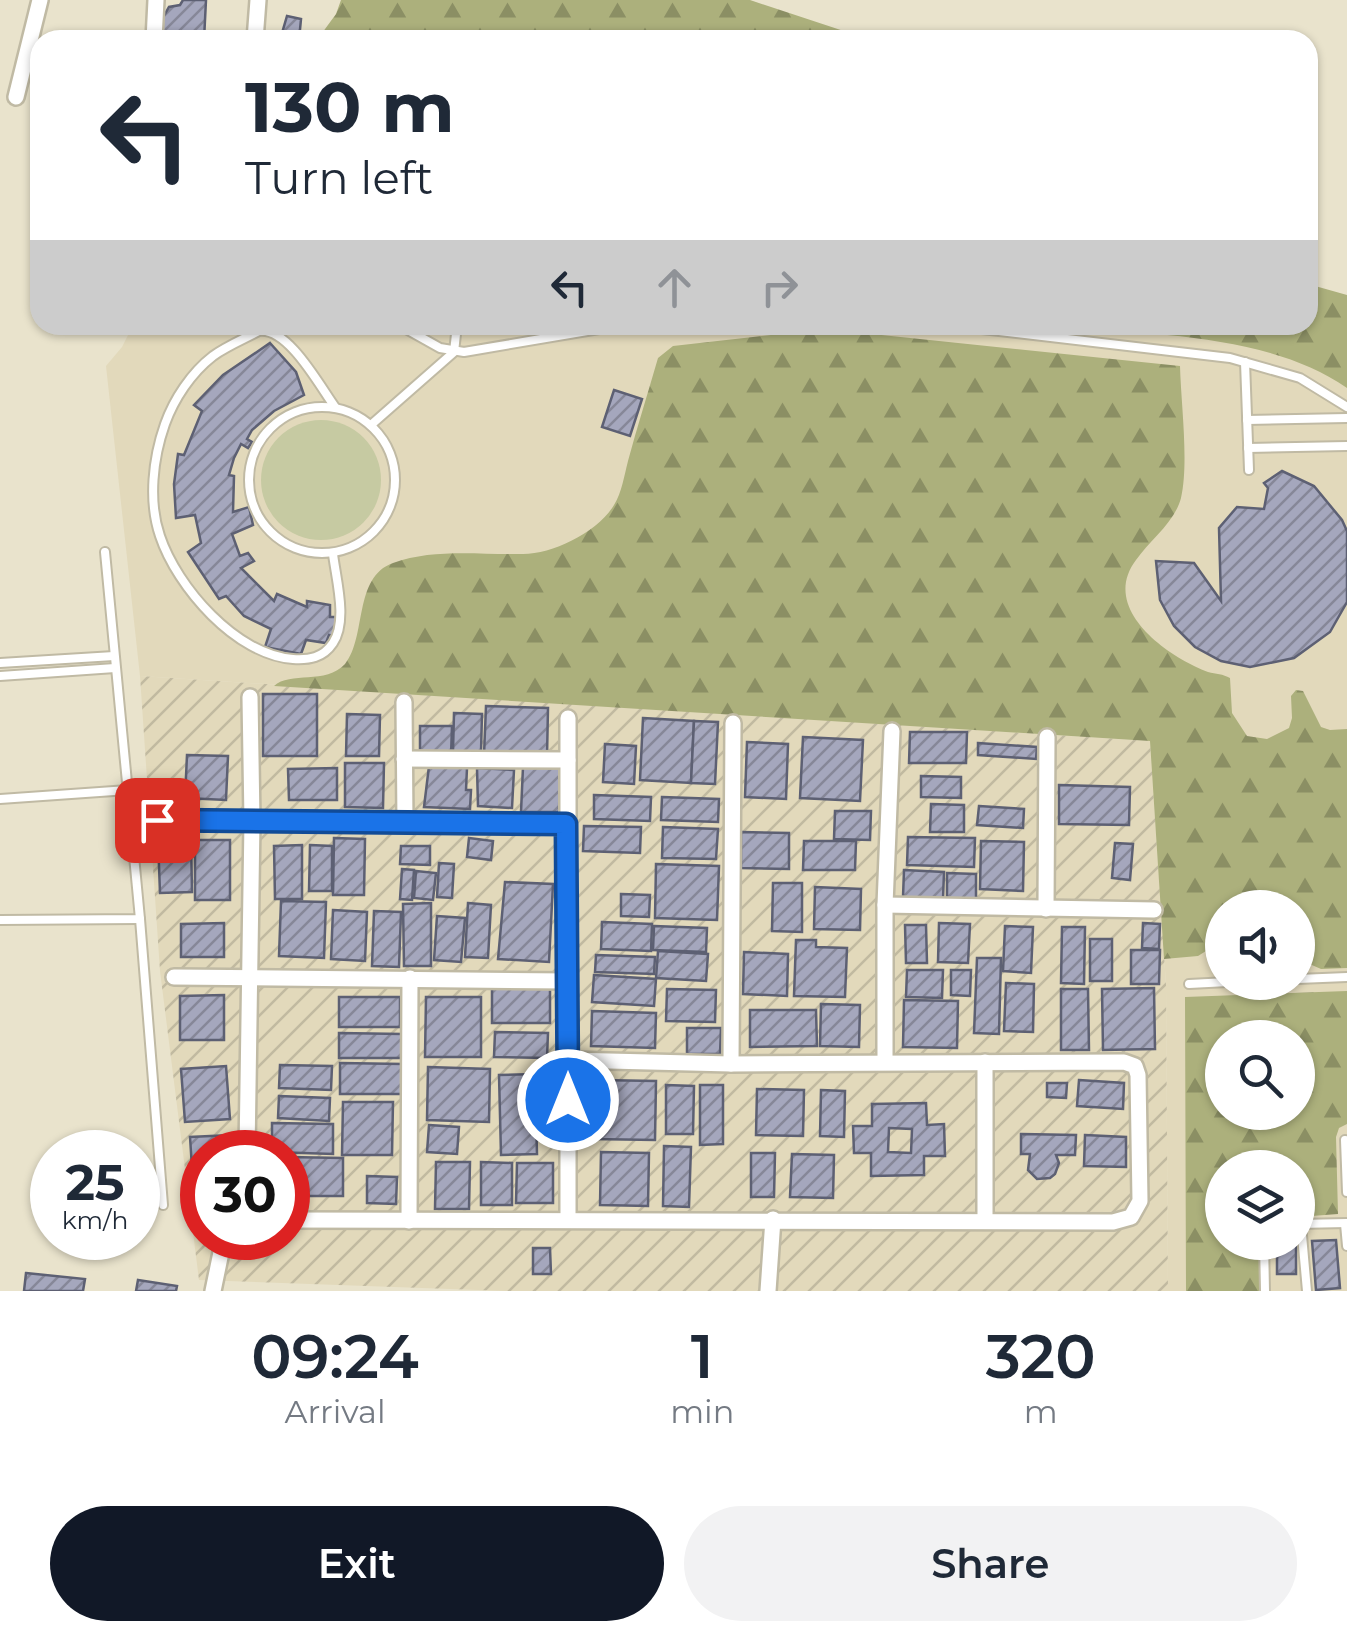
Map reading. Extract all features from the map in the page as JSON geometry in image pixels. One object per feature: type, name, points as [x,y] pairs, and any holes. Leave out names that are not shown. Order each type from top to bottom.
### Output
[{"type":"street","points":[[36,30],[40,0]]},
{"type":"street","points":[[154,30],[156,0]]},
{"type":"street","points":[[256,30],[258,0]]},
{"type":"street","points":[[16,96],[30,71]]},
{"type":"street","points":[[247,1130],[250,696]]},
{"type":"street","points":[[404,702],[405,824]]},
{"type":"street","points":[[568,718],[568,1218]]},
{"type":"street","points":[[731,1064],[733,723]]},
{"type":"street","points":[[885,1061],[885,905],[892,731]]},
{"type":"street","points":[[1046,909],[1047,737]]},
{"type":"street","points":[[404,758],[568,760]]},
{"type":"street","points":[[157,820],[566,824]]},
{"type":"street","points":[[885,905],[1154,910]]},
{"type":"street","points":[[174,977],[567,980]]},
{"type":"street","points":[[410,978],[410,1221]]},
{"type":"street","points":[[310,1220],[1124,1221],[1138,1210],[1138,1074],[1134,1066],[1120,1062],[731,1064],[568,1060]]},
{"type":"street","points":[[985,1062],[985,1220]]},
{"type":"street","points":[[768,1291],[772,1219]]},
{"type":"street","points":[[213,1291],[219,1260]]},
{"type":"lane","points":[[252,335],[214,356],[182,389],[158,444],[154,488],[159,534],[180,578],[220,623],[259,651],[285,658],[308,660],[323,654],[335,641],[340,624],[333,554]]},
{"type":"lane","points":[[280,335],[335,407]]},
{"type":"lane","points":[[420,335],[454,352],[568,335]]},
{"type":"lane","points":[[372,424],[454,352],[456,335]]},
{"type":"lane","points":[[1028,335],[1245,362],[1300,378],[1347,406]]},
{"type":"lane","points":[[1245,362],[1249,470]]},
{"type":"lane","points":[[317,406],[356,413],[372,424],[394,469],[394,494],[386,516],[371,534],[333,554],[307,552],[285,544],[267,529],[255,510],[249,467],[261,439],[278,421],[317,406]]},
{"type":"lane","points":[[1247,420],[1347,418]]},
{"type":"lane","points":[[1248,448],[1347,446]]},
{"type":"lane","points":[[105,552],[163,1205]]},
{"type":"lane","points":[[0,662],[114,656]]},
{"type":"lane","points":[[0,676],[115,668]]},
{"type":"lane","points":[[0,799],[128,790]]},
{"type":"lane","points":[[0,920],[140,919]]},
{"type":"lane","points":[[1315,978],[1347,977]]},
{"type":"lane","points":[[1188,984],[1205,983]]},
{"type":"lane","points":[[1344,1140],[1347,1192]]},
{"type":"lane","points":[[1315,1224],[1346,1224],[1347,1246]]},
{"type":"lane","points":[[1264,1260],[1265,1291]]},
{"type":"lane","points":[[1303,1260],[1307,1291]]},
{"type":"shaded area","points":[[1347,295],[1347,1291],[1168,1291],[1166,985],[1150,741],[140,676],[106,366],[128,335],[1318,335],[1318,317]]},
{"type":"shaded area","points":[[140,676],[1150,741],[1166,985],[1168,1291],[506,1291],[199,1280],[196,1260],[310,1260],[310,1130],[180,1130],[160,971]]},
{"type":"green space","points":[[341,0],[750,0],[841,30],[324,30]]},
{"type":"green space","points":[[1318,287],[1347,295],[1347,388],[1283,357],[1248,347],[1163,335],[1318,335]]},
{"type":"green space","points":[[771,335],[882,335],[1180,366],[1184,451],[1181,498],[1168,523],[1136,560],[1127,578],[1126,596],[1132,613],[1158,643],[1192,665],[1230,678],[1232,713],[1247,736],[1267,739],[1289,728],[1291,696],[1296,690],[1303,691],[1321,727],[1347,729],[1347,968],[1315,966],[1315,890],[1205,890],[1205,952],[1198,956],[1164,959],[1150,741],[274,686],[289,679],[328,674],[345,664],[372,581],[380,570],[393,563],[441,554],[535,553],[574,540],[597,524],[619,495],[658,358],[673,346]]},
{"type":"green space","points":[[321,420],[344,424],[364,437],[377,457],[381,480],[377,503],[364,523],[344,536],[321,540],[298,536],[278,523],[265,503],[261,480],[265,457],[278,437],[298,424]]},
{"type":"green space","points":[[1347,991],[1347,1124],[1339,1128],[1336,1137],[1338,1214],[1315,1216],[1315,1150],[1205,1150],[1205,1260],[1261,1260],[1262,1291],[1186,1291],[1185,997],[1315,1000],[1315,992]]},
{"type":"building","points":[[183,0],[206,0],[204,30],[160,30],[169,7],[180,5]]},
{"type":"building","points":[[287,16],[301,19],[300,30],[283,30]]},
{"type":"building","points":[[270,343],[296,372],[304,395],[274,411],[252,430],[248,448],[241,444],[229,475],[234,476],[233,512],[249,507],[253,525],[232,534],[240,556],[248,553],[254,561],[241,568],[274,601],[277,594],[307,607],[307,601],[330,605],[330,617],[337,617],[334,636],[329,635],[326,643],[306,640],[301,654],[265,647],[271,629],[244,616],[226,596],[219,599],[188,552],[201,543],[195,515],[176,518],[174,484],[178,454],[184,455],[202,411],[194,405],[223,375]]},
{"type":"building","points":[[614,390],[642,399],[630,436],[602,427]]},
{"type":"building","points":[[1282,471],[1314,486],[1342,520],[1347,531],[1347,602],[1330,632],[1294,658],[1250,667],[1221,661],[1195,647],[1174,626],[1160,600],[1156,561],[1194,563],[1221,601],[1219,528],[1237,507],[1264,509],[1268,488],[1264,483]]},
{"type":"building","points":[[263,694],[317,694],[317,756],[263,756]]},
{"type":"building","points":[[486,706],[548,708],[547,757],[484,755]]},
{"type":"building","points":[[454,713],[482,714],[481,752],[453,751]]},
{"type":"building","points":[[347,714],[380,715],[379,756],[346,756]]},
{"type":"building","points":[[643,718],[694,721],[691,783],[640,780]]},
{"type":"building","points":[[694,721],[718,722],[715,784],[691,783]]},
{"type":"building","points":[[420,726],[452,726],[451,756],[420,756]]},
{"type":"building","points":[[910,732],[967,732],[966,763],[909,763]]},
{"type":"building","points":[[803,737],[863,740],[860,801],[800,798]]},
{"type":"building","points":[[747,742],[788,744],[786,799],[745,797]]},
{"type":"building","points":[[978,743],[1037,747],[1036,759],[978,755]]},
{"type":"building","points":[[605,744],[636,746],[634,784],[603,782]]},
{"type":"building","points":[[187,755],[228,756],[226,800],[185,798]]},
{"type":"building","points":[[345,763],[384,763],[383,808],[345,807]]},
{"type":"building","points":[[429,766],[467,768],[470,809],[424,807]]},
{"type":"building","points":[[523,767],[560,768],[559,812],[521,812]]},
{"type":"building","points":[[337,768],[337,800],[289,800],[288,769]]},
{"type":"building","points":[[477,768],[514,770],[512,808],[478,806]]},
{"type":"building","points":[[921,776],[961,777],[961,798],[921,797]]},
{"type":"building","points":[[1059,785],[1130,787],[1129,825],[1059,824]]},
{"type":"building","points":[[594,795],[651,797],[650,821],[594,819]]},
{"type":"building","points":[[662,797],[719,799],[718,822],[661,820]]},
{"type":"building","points":[[931,804],[964,805],[964,832],[930,832]]},
{"type":"building","points":[[979,806],[1024,809],[1023,828],[977,825]]},
{"type":"building","points":[[835,811],[871,811],[870,840],[834,839]]},
{"type":"building","points":[[584,826],[641,827],[640,853],[583,851]]},
{"type":"building","points":[[663,827],[718,829],[716,859],[662,858]]},
{"type":"building","points":[[741,832],[789,833],[789,869],[741,868]]},
{"type":"building","points":[[191,837],[192,892],[160,893],[158,838]]},
{"type":"building","points":[[908,837],[975,838],[974,867],[907,865]]},
{"type":"building","points":[[334,838],[365,839],[364,895],[333,895]]},
{"type":"building","points":[[469,838],[493,841],[491,860],[467,857]]},
{"type":"building","points":[[195,840],[230,840],[230,900],[195,900]]},
{"type":"building","points":[[804,841],[856,841],[855,870],[803,870]]},
{"type":"building","points":[[981,841],[1024,842],[1023,891],[980,889]]},
{"type":"building","points":[[1115,843],[1133,844],[1130,880],[1112,878]]},
{"type":"building","points":[[302,845],[302,899],[275,899],[274,846]]},
{"type":"building","points":[[310,845],[332,846],[332,891],[309,891]]},
{"type":"building","points":[[401,846],[430,846],[430,865],[400,864]]},
{"type":"building","points":[[439,863],[454,864],[452,898],[437,897]]},
{"type":"building","points":[[656,864],[719,866],[717,920],[655,918]]},
{"type":"building","points":[[402,869],[414,870],[412,900],[400,899]]},
{"type":"building","points":[[904,870],[944,872],[943,899],[903,897]]},
{"type":"building","points":[[416,871],[436,873],[433,900],[414,898]]},
{"type":"building","points":[[947,873],[976,874],[976,900],[947,899]]},
{"type":"building","points":[[505,882],[553,884],[549,962],[498,959]]},
{"type":"building","points":[[773,883],[802,883],[802,932],[772,931]]},
{"type":"building","points":[[815,887],[861,889],[860,930],[814,929]]},
{"type":"building","points":[[621,894],[650,895],[649,917],[621,916]]},
{"type":"building","points":[[281,901],[326,902],[324,958],[279,956]]},
{"type":"building","points":[[431,903],[431,966],[404,966],[403,904]]},
{"type":"building","points":[[468,903],[491,905],[488,958],[465,957]]},
{"type":"building","points":[[333,910],[367,912],[365,961],[331,959]]},
{"type":"building","points":[[374,911],[401,912],[399,967],[372,966]]},
{"type":"building","points":[[437,916],[465,918],[461,962],[434,960]]},
{"type":"building","points":[[602,922],[652,924],[651,951],[601,949]]},
{"type":"building","points":[[224,923],[224,957],[181,957],[181,924]]},
{"type":"building","points":[[939,923],[970,924],[968,963],[938,962]]},
{"type":"building","points":[[1143,923],[1160,924],[1159,949],[1142,948]]},
{"type":"building","points":[[905,925],[926,925],[927,963],[906,963]]},
{"type":"building","points":[[654,926],[707,928],[706,952],[653,950]]},
{"type":"building","points":[[1005,926],[1033,927],[1031,973],[1003,971]]},
{"type":"building","points":[[1062,927],[1085,927],[1084,984],[1061,983]]},
{"type":"building","points":[[1090,939],[1112,939],[1112,981],[1090,981]]},
{"type":"building","points":[[796,940],[816,940],[816,947],[847,948],[845,997],[794,996]]},
{"type":"building","points":[[1131,950],[1160,950],[1159,984],[1131,984]]},
{"type":"building","points":[[658,951],[708,954],[706,981],[656,978]]},
{"type":"building","points":[[744,952],[788,954],[787,996],[743,994]]},
{"type":"building","points":[[596,955],[655,957],[654,974],[595,972]]},
{"type":"building","points":[[977,958],[1001,958],[999,1034],[974,1033]]},
{"type":"building","points":[[907,970],[943,970],[942,998],[906,997]]},
{"type":"building","points":[[951,970],[971,970],[970,996],[951,995]]},
{"type":"building","points":[[594,975],[656,979],[654,1006],[592,1002]]},
{"type":"building","points":[[1006,983],[1034,984],[1033,1032],[1004,1031]]},
{"type":"building","points":[[492,988],[550,988],[550,1023],[492,1023]]},
{"type":"building","points":[[1154,988],[1155,1049],[1103,1050],[1102,989]]},
{"type":"building","points":[[667,989],[716,990],[715,1022],[666,1021]]},
{"type":"building","points":[[1061,989],[1088,989],[1089,1050],[1061,1050]]},
{"type":"building","points":[[224,995],[224,1040],[180,1040],[180,996]]},
{"type":"building","points":[[339,997],[400,997],[400,1027],[339,1027]]},
{"type":"building","points":[[426,997],[481,997],[481,1057],[425,1057]]},
{"type":"building","points":[[904,1000],[958,1001],[957,1048],[903,1047]]},
{"type":"building","points":[[821,1004],[860,1005],[859,1047],[820,1046]]},
{"type":"building","points":[[750,1010],[816,1010],[817,1046],[750,1047]]},
{"type":"building","points":[[592,1011],[656,1013],[655,1048],[591,1046]]},
{"type":"building","points":[[687,1028],[721,1028],[720,1054],[687,1054]]},
{"type":"building","points":[[495,1032],[548,1033],[547,1058],[494,1057]]},
{"type":"building","points":[[339,1033],[402,1034],[402,1058],[339,1058]]},
{"type":"building","points":[[340,1063],[403,1064],[403,1094],[340,1094]]},
{"type":"building","points":[[280,1065],[332,1066],[331,1090],[279,1088]]},
{"type":"building","points":[[226,1066],[230,1119],[185,1122],[181,1069]]},
{"type":"building","points":[[428,1067],[490,1069],[489,1122],[427,1120]]},
{"type":"building","points":[[535,1074],[537,1154],[501,1155],[499,1075]]},
{"type":"building","points":[[597,1080],[656,1081],[655,1140],[592,1139]]},
{"type":"building","points":[[1079,1080],[1124,1083],[1123,1109],[1077,1106]]},
{"type":"building","points":[[1047,1083],[1067,1083],[1066,1098],[1047,1097]]},
{"type":"building","points":[[666,1085],[694,1086],[693,1134],[666,1134]]},
{"type":"building","points":[[700,1085],[723,1085],[723,1144],[700,1145]]},
{"type":"building","points":[[757,1089],[804,1090],[803,1136],[756,1135]]},
{"type":"building","points":[[821,1090],[845,1091],[844,1137],[820,1136]]},
{"type":"building","points":[[279,1096],[330,1098],[329,1121],[278,1118]]},
{"type":"building","points":[[343,1102],[393,1102],[392,1155],[342,1155]]},
{"type":"building","points":[[926,1103],[927,1125],[944,1124],[945,1156],[924,1156],[924,1175],[871,1176],[871,1153],[854,1153],[853,1126],[872,1126],[872,1104]],"holes":[[[889,1128],[912,1129],[911,1153],[888,1152]]]},
{"type":"building","points":[[272,1123],[333,1124],[333,1154],[310,1153],[310,1130],[272,1130]]},
{"type":"building","points":[[429,1125],[459,1127],[457,1154],[427,1152]]},
{"type":"building","points":[[1021,1134],[1076,1135],[1075,1155],[1056,1155],[1059,1163],[1055,1174],[1037,1179],[1028,1170],[1030,1154],[1021,1154]]},
{"type":"building","points":[[1085,1135],[1126,1137],[1126,1167],[1084,1166]]},
{"type":"building","points":[[664,1146],[691,1147],[689,1207],[663,1206]]},
{"type":"building","points":[[601,1152],[649,1153],[648,1206],[600,1205]]},
{"type":"building","points":[[751,1153],[775,1153],[774,1197],[751,1197]]},
{"type":"building","points":[[792,1154],[834,1155],[833,1198],[790,1197]]},
{"type":"building","points":[[310,1157],[343,1158],[343,1196],[310,1196]]},
{"type":"building","points":[[436,1162],[470,1162],[469,1209],[435,1209]]},
{"type":"building","points":[[481,1162],[512,1163],[512,1205],[481,1205]]},
{"type":"building","points":[[517,1163],[553,1163],[553,1203],[516,1203]]},
{"type":"building","points":[[367,1176],[397,1177],[396,1204],[367,1203]]},
{"type":"building","points":[[1336,1240],[1340,1288],[1316,1290],[1315,1241]]},
{"type":"building","points":[[533,1248],[550,1248],[551,1274],[533,1274]]},
{"type":"building","points":[[1277,1260],[1296,1260],[1296,1274],[1277,1274]]},
{"type":"building","points":[[26,1273],[85,1279],[83,1291],[24,1291]]},
{"type":"building","points":[[138,1280],[177,1286],[176,1291],[136,1291]]},
{"type":"route","points":[[157,820],[566,824],[568,1100]]}]
